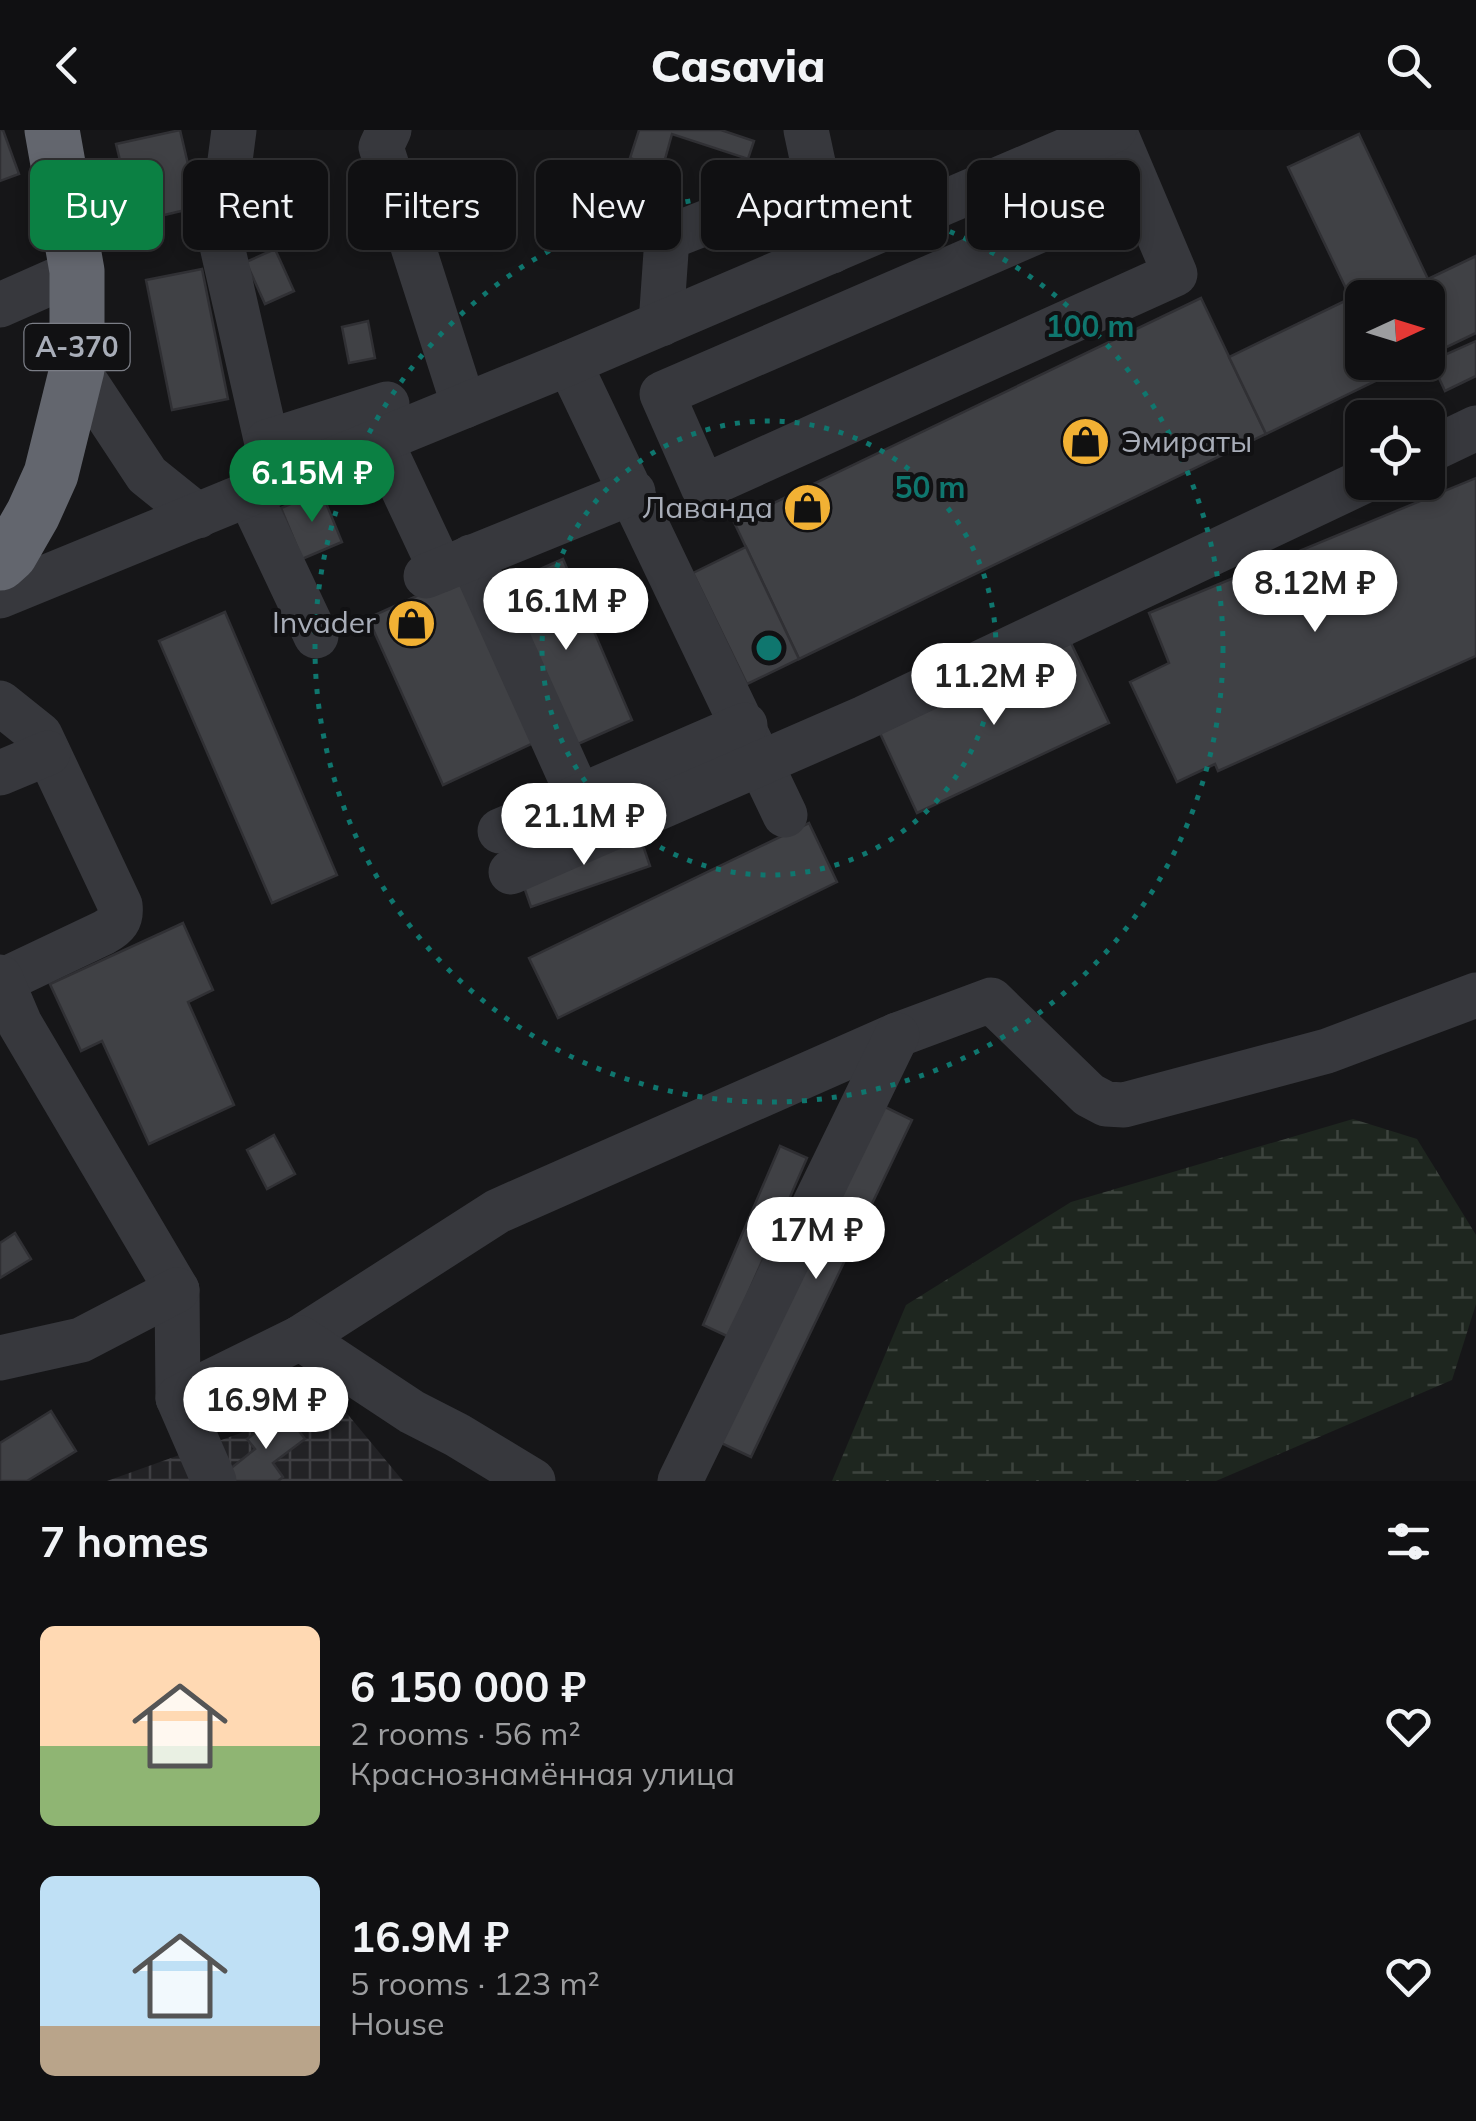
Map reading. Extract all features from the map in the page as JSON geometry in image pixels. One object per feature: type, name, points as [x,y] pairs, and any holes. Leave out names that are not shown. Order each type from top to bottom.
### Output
[{"type":"highway","name":"А-370","points":[[3,571],[50,474],[76,368],[77,271],[52,130]]},
{"type":"street","points":[[234,130],[220,237],[264,473],[316,636]]},
{"type":"street","points":[[389,130],[381,147],[464,406]]},
{"type":"street","points":[[3,571],[198,516],[264,473],[389,426],[464,406],[1114,130],[1126,160]]},
{"type":"street","points":[[797,133],[832,251]]},
{"type":"street","points":[[993,250],[662,394],[702,486],[1175,274],[1140,195]]},
{"type":"street","points":[[661,324],[666,238],[701,224]]},
{"type":"street","points":[[790,268],[811,328]]},
{"type":"street","points":[[0,305],[77,271]]},
{"type":"street","points":[[569,363],[754,744],[785,816]]},
{"type":"street","points":[[76,368],[147,475],[198,516]]},
{"type":"street","points":[[389,426],[449,566],[579,797]]},
{"type":"street","points":[[1445,443],[1476,428]]},
{"type":"street","points":[[754,744],[579,797],[506,852],[1345,489]]},
{"type":"street","points":[[449,566],[633,492]]},
{"type":"street","points":[[0,703],[40,735],[122,916],[104,933],[1,979],[10,1029],[178,1290],[178,1398],[214,1481]]},
{"type":"street","points":[[0,773],[48,753]]},
{"type":"street","points":[[178,1398],[300,1338],[498,1211],[897,1034],[991,1000],[1089,1096],[1106,1104],[1124,1105],[1328,1050],[1476,994]]},
{"type":"street","points":[[680,1481],[897,1034]]},
{"type":"street","points":[[0,1358],[81,1340],[178,1290]]},
{"type":"street","points":[[300,1338],[412,1412],[533,1481]]},
{"type":"shaded area","points":[[335,1399],[403,1481],[107,1481]]},
{"type":"green space","points":[[1353,1119],[1417,1139],[1476,1235],[1476,1304],[1452,1380],[1216,1481],[832,1481],[906,1305],[1071,1202]]},
{"type":"building","points":[[0,130],[19,174],[0,181]]},
{"type":"building","points":[[180,130],[187,160],[183,160],[183,211],[163,215],[163,160],[120,160],[116,144]]},
{"type":"building","points":[[639,130],[721,130],[754,141],[748,159],[672,134],[665,160],[630,158]]},
{"type":"building","points":[[1359,134],[1428,279],[1476,256],[1476,333],[1445,348],[1445,280],[1345,280],[1345,286],[1288,167]]},
{"type":"building","points":[[275,250],[294,291],[265,304],[246,262]]},
{"type":"building","points":[[202,269],[228,399],[172,410],[146,280]]},
{"type":"building","points":[[1201,298],[1266,434],[799,659],[734,522]]},
{"type":"building","points":[[1345,301],[1345,380],[1378,380],[1266,434],[1229,357]]},
{"type":"building","points":[[368,321],[375,358],[349,363],[342,327]]},
{"type":"building","points":[[1476,341],[1476,376],[1445,391],[1440,380],[1445,380],[1445,355]]},
{"type":"building","points":[[1476,478],[1476,656],[1218,771],[1215,764],[1177,782],[1130,682],[1169,663],[1149,613],[1423,500],[1445,500],[1445,491]]},
{"type":"building","points":[[321,491],[342,542],[302,559],[281,508]]},
{"type":"building","points":[[746,547],[799,659],[747,684],[693,573]]},
{"type":"building","points":[[563,559],[632,720],[569,748],[499,587]]},
{"type":"building","points":[[465,574],[540,740],[443,785],[368,618]]},
{"type":"building","points":[[225,612],[337,875],[272,903],[159,641]]},
{"type":"building","points":[[1071,643],[1109,723],[917,813],[880,733]]},
{"type":"building","points":[[809,823],[837,882],[558,1018],[529,958]]},
{"type":"building","points":[[637,828],[650,866],[531,907],[518,870]]},
{"type":"building","points":[[183,923],[213,990],[188,1002],[234,1105],[149,1144],[102,1041],[81,1051],[50,984]]},
{"type":"building","points":[[883,1106],[912,1120],[751,1457],[721,1443]]},
{"type":"building","points":[[274,1135],[295,1174],[267,1189],[247,1150]]},
{"type":"building","points":[[780,1146],[807,1158],[729,1337],[703,1325]]},
{"type":"building","points":[[15,1233],[31,1259],[0,1278],[0,1243]]},
{"type":"building","points":[[51,1411],[76,1451],[27,1481],[0,1481],[0,1443]]},
{"type":"building","points":[[284,1411],[305,1439],[273,1463],[283,1477],[278,1481],[215,1481],[255,1449],[247,1439]]},
{"type":"place","name":"Эмираты","points":[[1086,442]]},
{"type":"place","name":"Лаванда","points":[[808,508]]},
{"type":"place","name":"Invader","points":[[411,623]]}]
